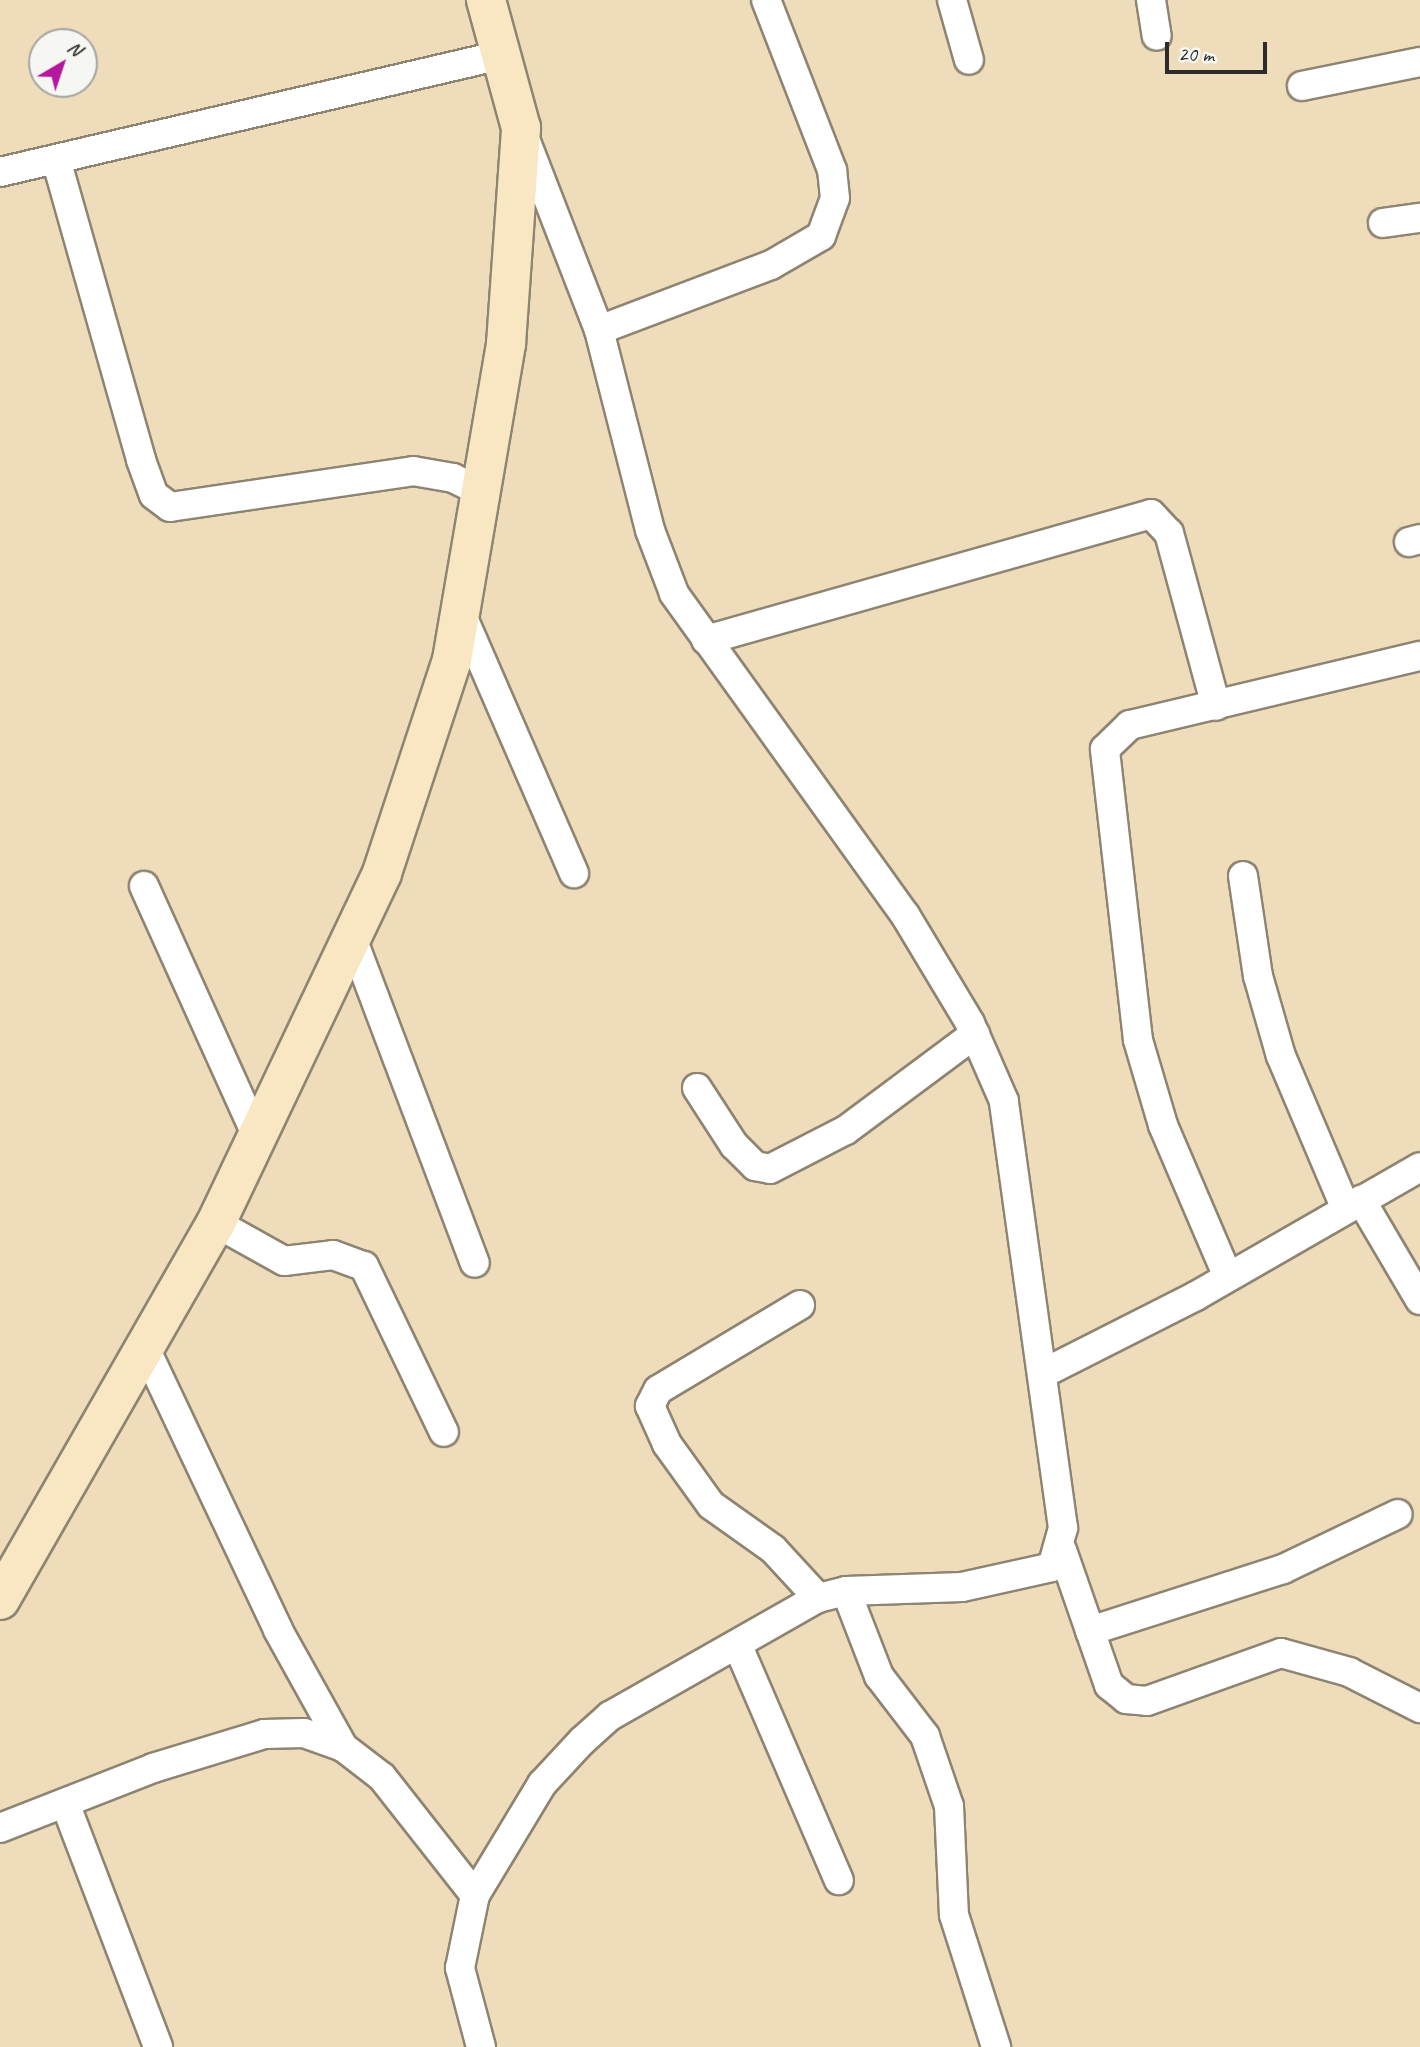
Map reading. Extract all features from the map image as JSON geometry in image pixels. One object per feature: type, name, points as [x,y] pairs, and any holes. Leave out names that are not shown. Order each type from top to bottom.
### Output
[{"type":"street","points":[[486,0],[521,128],[599,330],[650,530],[674,593],[905,915],[975,1034],[1004,1101],[1046,1372],[1062,1550],[1109,1685],[1126,1699],[1147,1701],[1281,1654],[1349,1672],[1420,1708]]},
{"type":"street","points":[[599,330],[771,265],[821,236],[835,198],[832,170],[766,0]]},
{"type":"street","points":[[952,0],[969,60]]},
{"type":"street","points":[[1150,0],[1157,36]]},
{"type":"street","points":[[0,172],[501,55]]},
{"type":"street","points":[[1302,86],[1420,62]]},
{"type":"street","points":[[0,1600],[216,1223],[382,873],[452,660],[506,344],[521,128]]},
{"type":"street","points":[[56,159],[141,460],[154,495],[170,508],[413,471],[453,478],[480,491]]},
{"type":"street","points":[[1383,223],[1420,218]]},
{"type":"street","points":[[706,640],[1152,514],[1169,533],[1216,706]]},
{"type":"street","points":[[460,611],[574,873]]},
{"type":"street","points":[[1228,1277],[1163,1125],[1138,1040],[1105,749],[1116,731],[1130,725],[1420,656]]},
{"type":"street","points":[[1243,876],[1258,976],[1280,1056],[1353,1205],[1420,1300]]},
{"type":"street","points":[[144,886],[257,1136]]},
{"type":"street","points":[[352,938],[475,1263]]},
{"type":"street","points":[[697,1088],[734,1145],[755,1166],[770,1169],[846,1130],[975,1034]]},
{"type":"street","points":[[1046,1372],[1228,1277],[1420,1167]]},
{"type":"street","points":[[216,1223],[284,1261],[333,1255],[364,1266],[444,1432]]},
{"type":"street","points":[[800,1305],[658,1391],[650,1406],[667,1444],[711,1505],[774,1549],[818,1598]]},
{"type":"street","points":[[145,1348],[272,1618],[343,1747],[418,1816],[475,1895]]},
{"type":"street","points":[[1090,1631],[1283,1569],[1398,1514]]},
{"type":"street","points":[[481,2047],[460,1968],[475,1895],[542,1784],[582,1741],[610,1716],[738,1646],[818,1598],[846,1591],[962,1587],[1052,1567],[1062,1550]]},
{"type":"street","points":[[846,1591],[879,1676],[925,1736],[949,1806],[954,1914],[996,2047]]},
{"type":"street","points":[[738,1646],[839,1880]]},
{"type":"street","points":[[0,1828],[264,1734],[304,1733],[343,1747]]},
{"type":"street","points":[[65,1803],[158,2047]]}]
